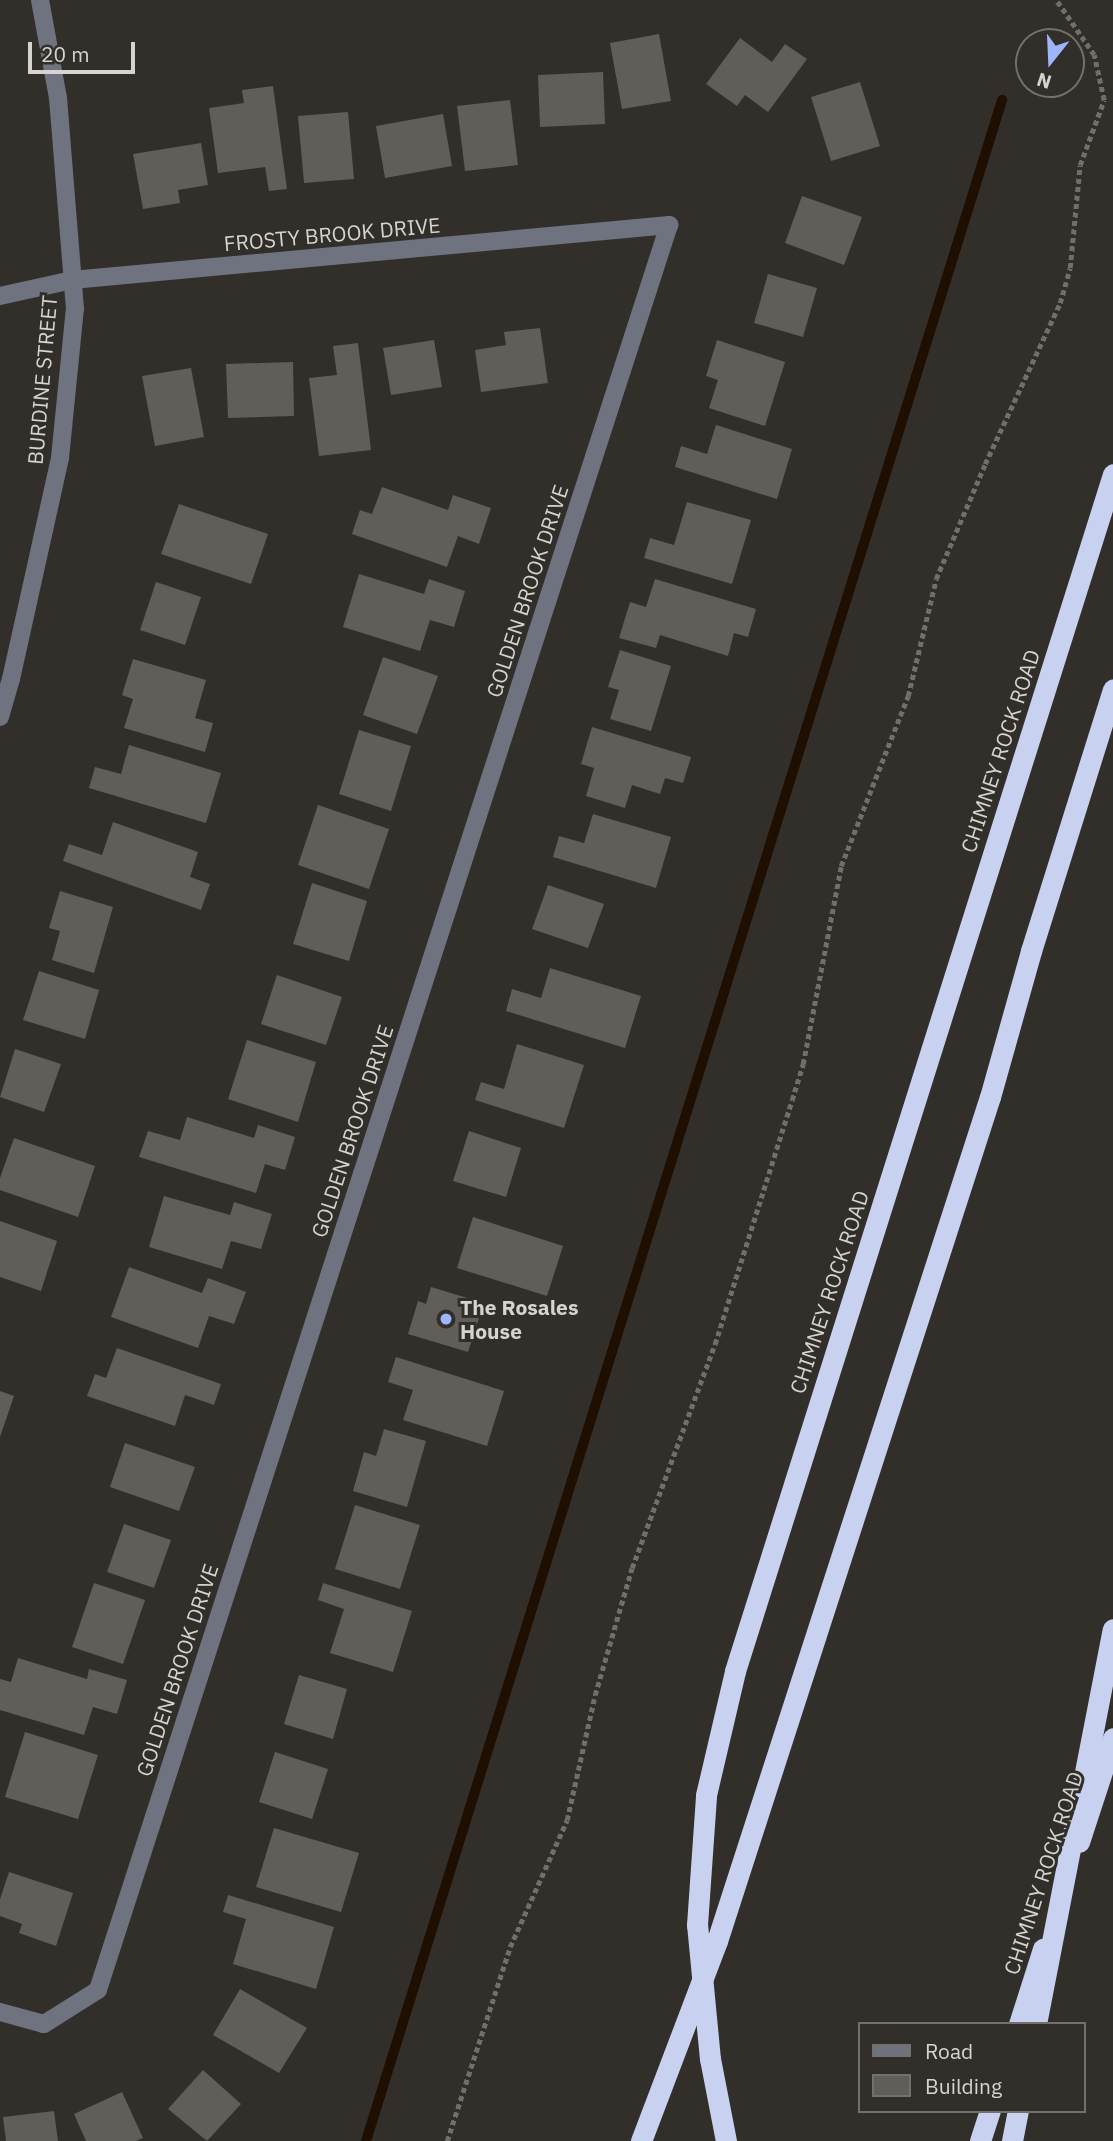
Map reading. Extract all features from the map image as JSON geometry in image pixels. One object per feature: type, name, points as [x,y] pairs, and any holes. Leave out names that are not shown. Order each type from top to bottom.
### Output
[{"type":"highway","name":"CHIMNEY ROCK ROAD","points":[[726,2141],[710,2059],[697,1925],[709,1782],[735,1671],[1113,474]]},
{"type":"highway","points":[[641,2141],[717,1941],[990,1097],[1031,951],[1113,690]]},
{"type":"highway","points":[[1037,2022],[1113,1629]]},
{"type":"highway","name":"CHIMNEY ROCK ROAD","points":[[1020,2022],[1113,1738]]},
{"type":"highway","points":[[980,2141],[989,2113]]},
{"type":"highway","points":[[1012,2141],[1018,2113]]},
{"type":"street","name":"BURDINE STREET","points":[[0,717],[11,679],[60,458],[75,309],[58,98],[40,0]]},
{"type":"street","name":"FROSTY BROOK DRIVE","points":[[0,296],[72,280],[669,225]]},
{"type":"street","name":"GOLDEN BROOK DRIVE","points":[[0,2012],[44,2024],[98,1990],[669,225]]},
{"type":"path","points":[[447,2141],[510,1947],[567,1820],[595,1695],[632,1568],[716,1344],[803,1064],[841,866],[908,696],[936,579],[985,464],[1060,303],[1070,268],[1080,165],[1104,100],[1094,55],[1056,0]]},
{"type":"building","points":[[659,34],[671,101],[622,109],[610,43]]},
{"type":"building","points":[[740,38],[772,62],[785,44],[807,59],[768,112],[745,95],[737,106],[706,84]]},
{"type":"building","points":[[603,72],[605,124],[540,127],[538,75]]},
{"type":"building","points":[[860,82],[880,146],[831,161],[811,97]]},
{"type":"building","points":[[273,86],[287,189],[269,191],[265,167],[218,173],[209,108],[244,103],[242,90]]},
{"type":"building","points":[[510,100],[518,165],[465,171],[457,106]]},
{"type":"building","points":[[348,112],[354,179],[304,183],[298,116]]},
{"type":"building","points":[[443,114],[452,166],[385,178],[376,126]]},
{"type":"building","points":[[201,143],[208,185],[178,190],[180,203],[143,209],[133,154]]},
{"type":"building","points":[[802,196],[862,217],[844,265],[785,243]]},
{"type":"building","points":[[768,274],[817,288],[803,337],[754,323]]},
{"type":"building","points":[[540,328],[548,383],[481,392],[475,350],[506,345],[504,332]]},
{"type":"building","points":[[434,340],[442,387],[391,395],[383,348]]},
{"type":"building","points":[[717,340],[785,362],[765,426],[709,408],[718,380],[706,376]]},
{"type":"building","points":[[358,343],[371,450],[319,456],[309,378],[337,375],[333,346]]},
{"type":"building","points":[[293,362],[294,416],[228,418],[226,364]]},
{"type":"building","points":[[191,368],[204,437],[155,446],[142,376]]},
{"type":"building","points":[[716,425],[792,449],[777,499],[675,467],[681,446],[707,454]]},
{"type":"building","points":[[382,487],[448,510],[453,495],[491,508],[479,544],[458,536],[447,567],[352,534],[360,510],[372,514]]},
{"type":"building","points":[[687,502],[751,520],[732,584],[644,558],[650,538],[674,545]]},
{"type":"building","points":[[179,504],[268,534],[251,584],[161,554]]},
{"type":"building","points":[[359,574],[424,594],[429,579],[465,591],[454,627],[430,620],[420,651],[343,627]]},
{"type":"building","points":[[655,579],[756,609],[748,637],[734,633],[728,656],[660,635],[656,648],[619,638],[630,602],[646,607]]},
{"type":"building","points":[[156,582],[201,597],[185,645],[140,630]]},
{"type":"building","points":[[620,650],[671,666],[651,731],[610,719],[619,690],[608,687]]},
{"type":"building","points":[[383,657],[438,676],[417,734],[363,715]]},
{"type":"building","points":[[133,659],[206,680],[195,718],[213,723],[205,752],[124,728],[133,699],[122,695]]},
{"type":"building","points":[[592,727],[691,757],[683,783],[665,778],[660,794],[632,785],[625,808],[586,796],[594,768],[581,764]]},
{"type":"building","points":[[359,730],[411,746],[391,811],[339,794]]},
{"type":"building","points":[[129,745],[221,773],[206,823],[89,788],[95,767],[121,774]]},
{"type":"building","points":[[318,805],[389,829],[369,889],[298,865]]},
{"type":"building","points":[[593,814],[671,837],[656,888],[553,857],[559,836],[584,843]]},
{"type":"building","points":[[113,822],[198,852],[190,877],[210,884],[201,910],[63,861],[69,844],[102,855]]},
{"type":"building","points":[[312,883],[367,901],[349,961],[293,944]]},
{"type":"building","points":[[548,885],[604,904],[588,948],[532,929]]},
{"type":"building","points":[[60,891],[113,907],[94,973],[52,960],[60,931],[49,928]]},
{"type":"building","points":[[550,968],[641,996],[625,1048],[506,1011],[512,989],[541,998]]},
{"type":"building","points":[[39,971],[99,990],[85,1039],[23,1020]]},
{"type":"building","points":[[277,975],[342,997],[326,1045],[261,1024]]},
{"type":"building","points":[[247,1040],[316,1062],[298,1122],[228,1099]]},
{"type":"building","points":[[517,1044],[584,1065],[564,1128],[475,1100],[481,1082],[504,1089]]},
{"type":"building","points":[[15,1049],[61,1064],[44,1112],[0,1097]]},
{"type":"building","points":[[187,1117],[254,1138],[258,1125],[295,1137],[285,1170],[265,1164],[256,1193],[139,1157],[148,1131],[180,1140]]},
{"type":"building","points":[[469,1131],[521,1148],[506,1197],[453,1181]]},
{"type":"building","points":[[14,1138],[95,1166],[78,1217],[0,1190],[0,1178]]},
{"type":"building","points":[[164,1196],[230,1215],[234,1202],[272,1214],[261,1249],[231,1241],[222,1269],[149,1247]]},
{"type":"building","points":[[473,1217],[563,1246],[547,1296],[457,1268]]},
{"type":"building","points":[[0,1221],[57,1241],[41,1291],[0,1277]]},
{"type":"building","points":[[129,1267],[202,1293],[208,1278],[246,1292],[234,1324],[209,1316],[198,1348],[111,1317]]},
{"type":"building","name":"The Rosales House","points":[[431,1287],[484,1303],[468,1352],[408,1334],[418,1301],[426,1304]]},
{"type":"building","points":[[117,1348],[221,1384],[214,1405],[185,1395],[175,1426],[87,1396],[95,1374],[106,1378]]},
{"type":"building","points":[[396,1357],[504,1391],[487,1446],[403,1420],[413,1390],[388,1382]]},
{"type":"building","points":[[0,1391],[14,1396],[0,1437]]},
{"type":"building","points":[[384,1429],[426,1441],[407,1507],[353,1491],[364,1452],[376,1456]]},
{"type":"building","points":[[125,1443],[195,1467],[179,1511],[110,1487]]},
{"type":"building","points":[[355,1505],[420,1525],[400,1589],[335,1569]]},
{"type":"building","points":[[124,1524],[171,1540],[154,1588],[107,1572]]},
{"type":"building","points":[[94,1583],[145,1600],[123,1664],[72,1647]]},
{"type":"building","points":[[323,1583],[412,1611],[393,1672],[330,1653],[344,1609],[318,1600]]},
{"type":"building","points":[[18,1658],[87,1679],[89,1669],[127,1680],[117,1714],[93,1707],[84,1735],[0,1710],[0,1679],[11,1682]]},
{"type":"building","points":[[299,1675],[347,1689],[333,1739],[284,1724]]},
{"type":"building","points":[[25,1732],[98,1755],[78,1819],[5,1797]]},
{"type":"building","points":[[275,1752],[328,1769],[312,1819],[259,1802]]},
{"type":"building","points":[[274,1828],[359,1853],[341,1912],[256,1887]]},
{"type":"building","points":[[9,1872],[73,1893],[56,1946],[19,1933],[22,1924],[0,1916],[0,1899]]},
{"type":"building","points":[[228,1895],[334,1927],[316,1989],[233,1964],[246,1919],[223,1912]]},
{"type":"building","points":[[240,1989],[307,2028],[279,2073],[213,2035]]},
{"type":"building","points":[[203,2070],[241,2104],[207,2141],[168,2109]]},
{"type":"building","points":[[122,2092],[143,2138],[136,2141],[86,2141],[74,2114]]},
{"type":"building","points":[[54,2111],[58,2141],[6,2141],[3,2117]]},
{"type":"waterway","points":[[366,2141],[1002,100]]},
{"type":"place","name":"The Rosales House","points":[[446,1319]]}]
